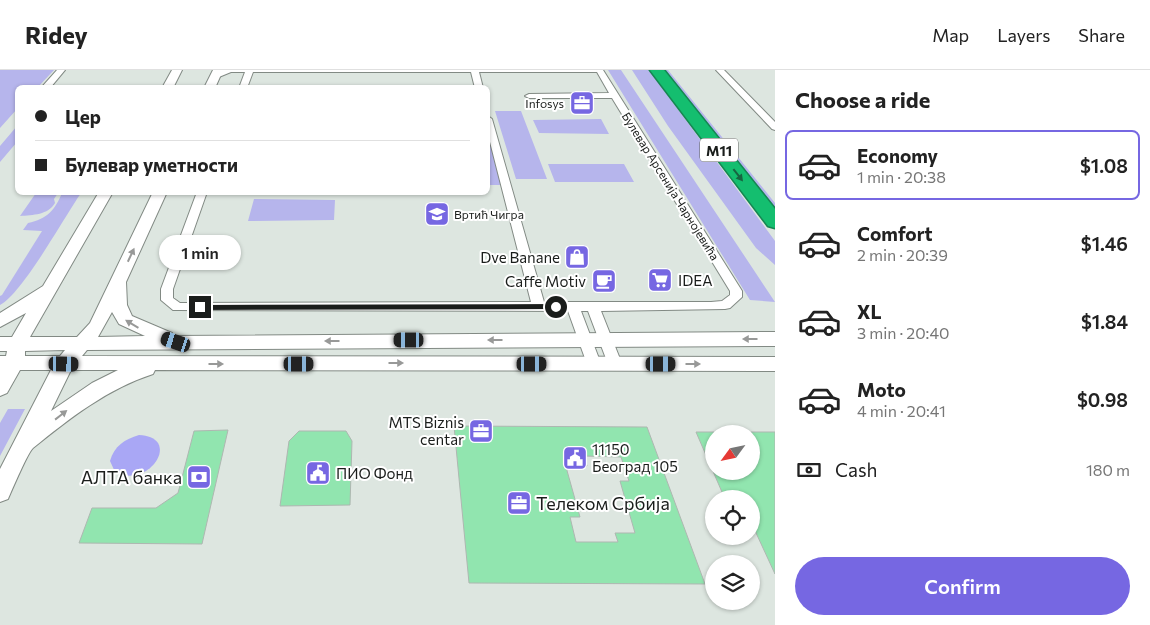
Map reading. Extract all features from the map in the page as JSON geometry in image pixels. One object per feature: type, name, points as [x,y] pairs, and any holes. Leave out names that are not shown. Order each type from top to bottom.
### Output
[{"type":"highway","name":"M11","points":[[656,70],[775,222]]},
{"type":"highway","name":"M11","points":[[670,70],[775,197]]},
{"type":"street","points":[[48,85],[62,70]]},
{"type":"street","points":[[169,85],[177,70]]},
{"type":"street","points":[[214,78],[220,73],[231,70]]},
{"type":"street","name":"Булевар Арсенија Чарнојевића","points":[[231,70],[599,70],[736,291],[736,298],[732,302],[711,306],[593,307]]},
{"type":"street","points":[[244,85],[250,70]]},
{"type":"street","points":[[474,70],[478,85]]},
{"type":"street","points":[[720,70],[775,127]]},
{"type":"street","points":[[529,96],[615,95]]},
{"type":"street","points":[[490,126],[539,307]]},
{"type":"street","points":[[0,388],[8,353],[104,195]]},
{"type":"street","points":[[0,492],[64,364],[97,326],[159,195]]},
{"type":"street","points":[[201,195],[167,289],[167,300],[178,307],[593,307],[615,364]]},
{"type":"street","points":[[118,282],[118,305],[125,320],[141,329],[176,342]]},
{"type":"street","points":[[0,321],[51,285]]},
{"type":"street","points":[[574,307],[594,364]]},
{"type":"street","points":[[8,353],[82,342],[775,339]]},
{"type":"street","points":[[8,353],[64,364],[775,364]]},
{"type":"street","points":[[23,446],[59,416],[94,391],[134,372],[167,364]]},
{"type":"shaded area","points":[[0,70],[54,70],[40,85],[15,85],[15,111],[0,128]]},
{"type":"shaded area","points":[[608,70],[621,70],[775,302],[750,300]]},
{"type":"shaded area","points":[[632,70],[649,70],[775,241],[775,265],[756,248],[668,126]]},
{"type":"shaded area","points":[[663,70],[668,70],[775,203],[775,211]]},
{"type":"shaded area","points":[[495,111],[521,111],[547,179],[516,179]]},
{"type":"shaded area","points":[[601,119],[609,134],[539,133],[533,120]]},
{"type":"shaded area","points":[[15,128],[15,144],[0,162],[0,146]]},
{"type":"shaded area","points":[[490,139],[502,185],[490,185]]},
{"type":"shaded area","points":[[548,164],[624,164],[634,182],[555,182]]},
{"type":"shaded area","points":[[35,195],[57,195],[54,199],[55,203],[48,210],[40,214],[20,216]]},
{"type":"shaded area","points":[[61,195],[80,195],[31,271],[20,286],[0,305],[0,296],[42,231],[23,230],[28,223],[50,213]]},
{"type":"shaded area","points":[[254,199],[335,200],[334,220],[248,221]]},
{"type":"shaded area","points":[[8,409],[25,409],[0,456],[0,423]]},
{"type":"shaded area","points":[[139,435],[152,438],[159,444],[160,452],[156,461],[149,469],[139,474],[128,476],[115,472],[110,461],[114,451],[125,441]]},
{"type":"building","name":"Телеком Србија","points":[[454,426],[647,427],[705,584],[469,583]],"holes":[[[584,456],[621,457],[629,481],[620,481],[635,533],[615,533],[618,542],[576,542],[570,517],[580,517],[566,467],[587,466]]]},
{"type":"building","name":"АЛТА банка","points":[[228,430],[202,544],[79,543],[92,508],[156,508],[178,493],[194,431]]},
{"type":"building","name":"ПИО Фонд","points":[[299,431],[346,431],[352,441],[350,505],[280,506],[289,441]]},
{"type":"building","points":[[696,432],[705,432],[705,453]]},
{"type":"building","points":[[760,432],[775,432],[775,574],[760,542],[760,490],[721,490],[717,480],[760,480]]},
{"type":"place","name":"Infosys","points":[[582,103]]},
{"type":"place","name":"Вртић Чигра","points":[[437,214]]},
{"type":"place","name":"Dve Banane","points":[[577,257]]},
{"type":"place","name":"IDEA","points":[[660,280]]},
{"type":"place","name":"Caffe Motiv","points":[[604,281]]},
{"type":"place","name":"MTS Biznis centar","points":[[481,431]]},
{"type":"place","name":"11150 Београд 105","points":[[575,458]]},
{"type":"place","name":"ПИО Фонд","points":[[318,473]]},
{"type":"place","name":"АЛТА банка","points":[[199,477]]},
{"type":"place","name":"Телеком Србија","points":[[519,503]]},
{"type":"route","points":[[200,307],[556,307]]}]
